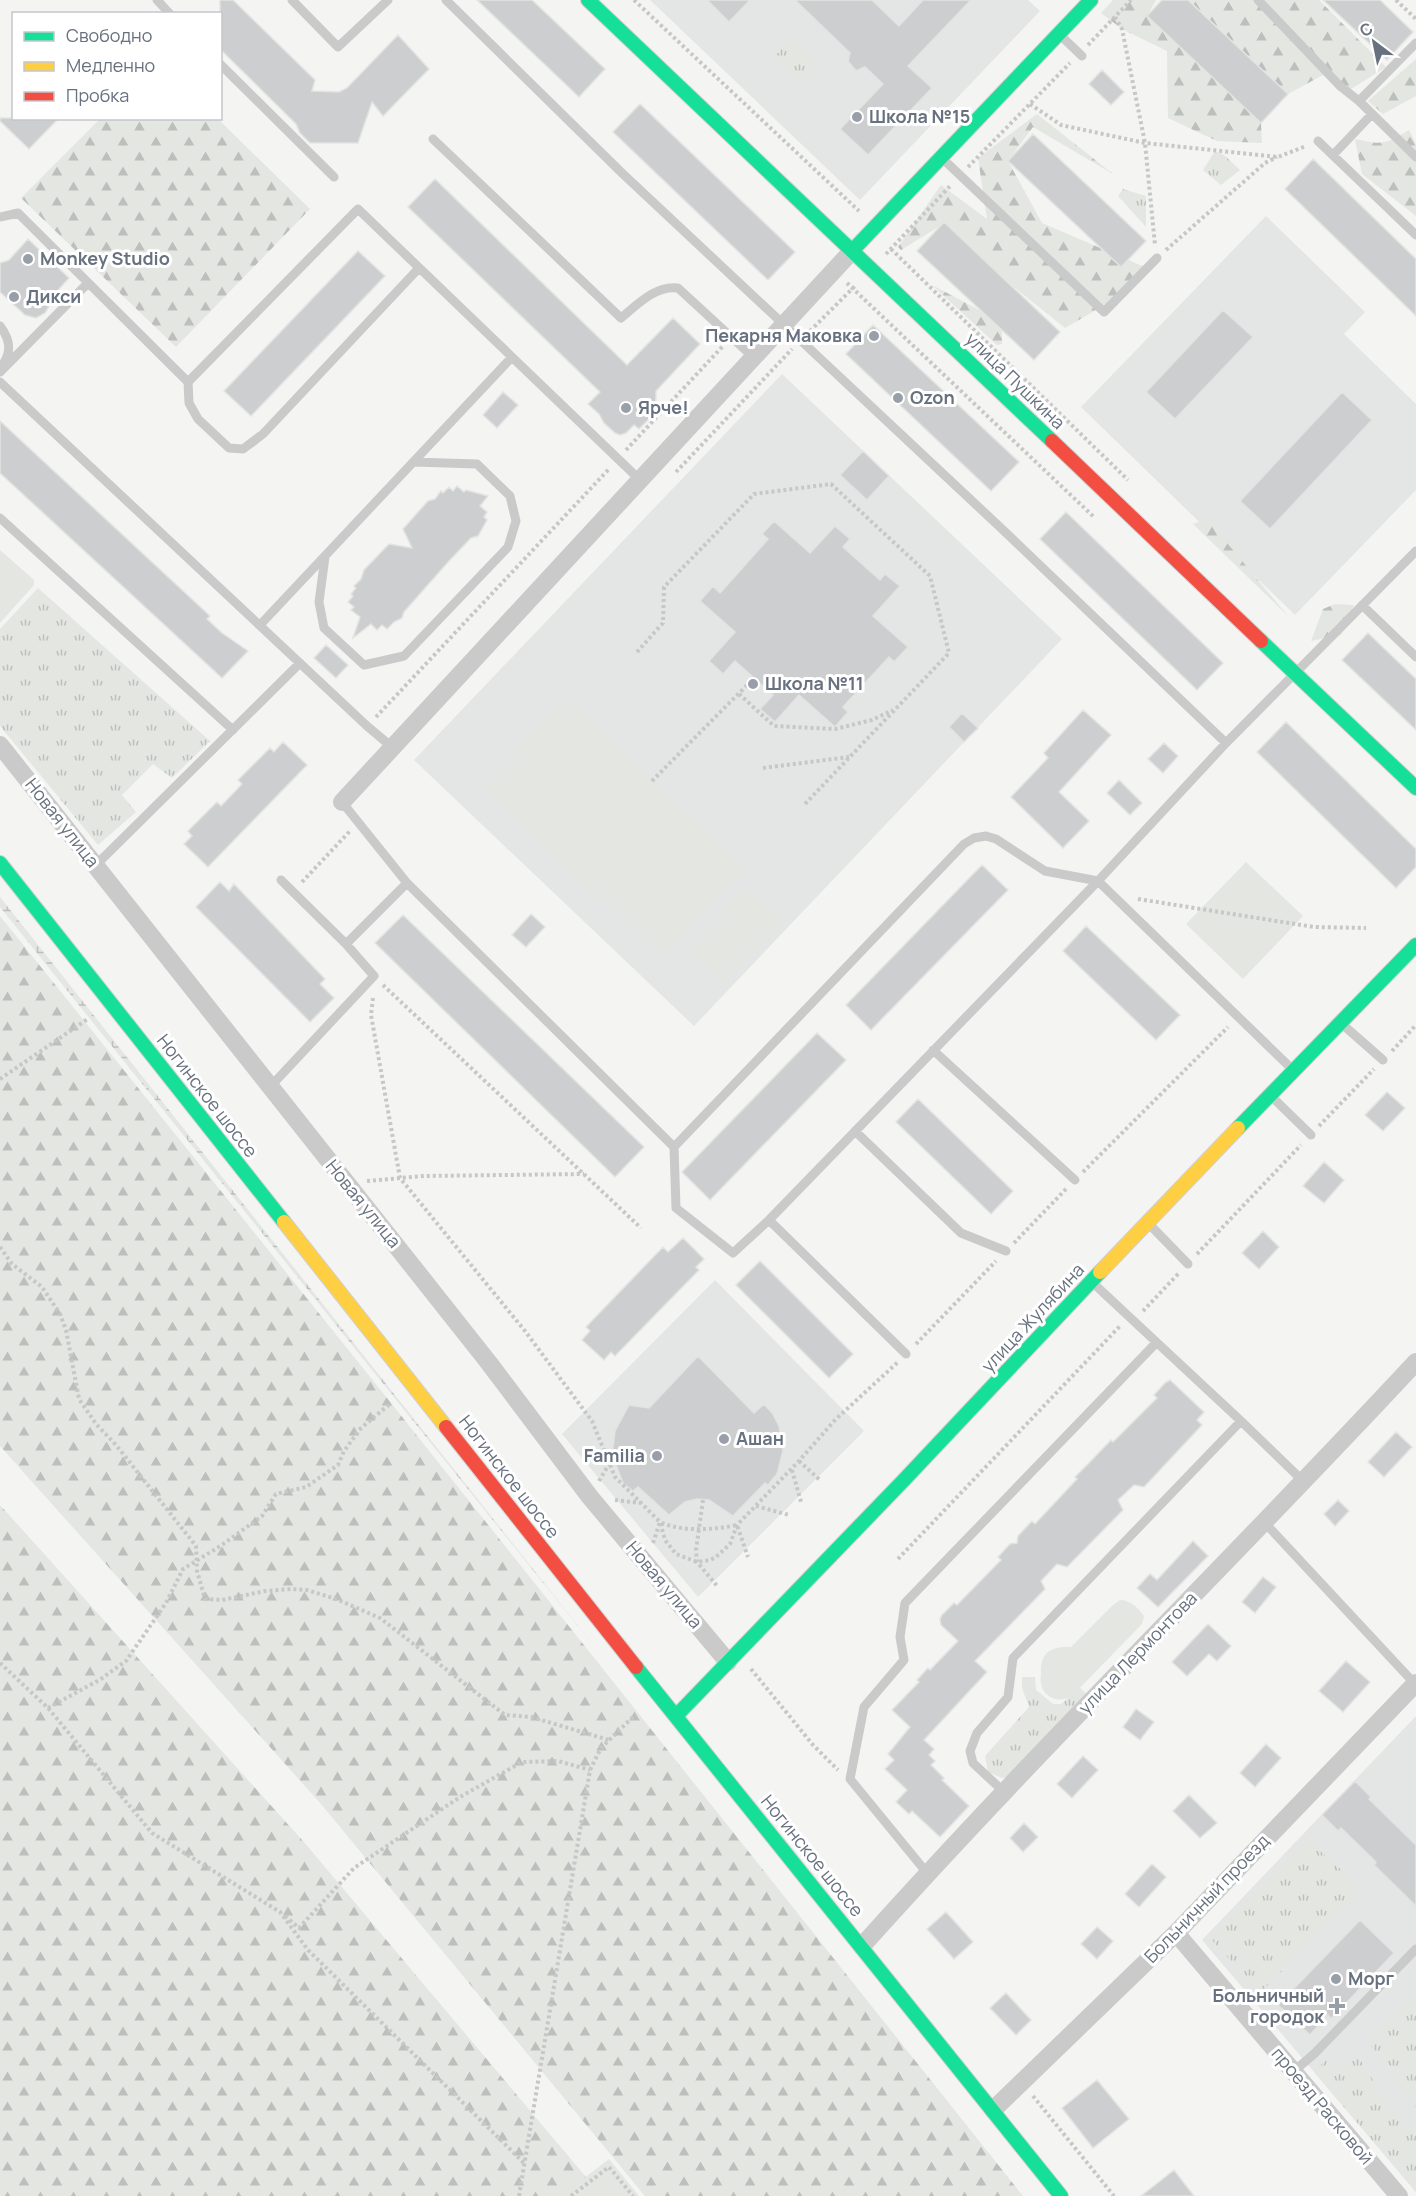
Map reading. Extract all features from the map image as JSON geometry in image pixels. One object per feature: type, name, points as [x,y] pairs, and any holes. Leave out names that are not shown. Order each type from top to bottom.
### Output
[{"type":"main road","name":"улица Пушкина","points":[[588,0],[1416,788]]},
{"type":"main road","points":[[852,251],[1091,0]]},
{"type":"main road","name":"Ногинское шоссе","points":[[0,863],[676,1716],[1061,2196]]},
{"type":"main road","name":"улица Жулябина","points":[[676,1716],[903,1481],[1147,1222],[1416,945]]},
{"type":"street","points":[[342,802],[852,251]]},
{"type":"street","name":"Новая улица","points":[[0,745],[489,1363],[590,1497],[646,1564],[732,1657]]},
{"type":"street","name":"улица Лермонтова","points":[[862,1946],[1003,1791],[1265,1523],[1416,1362]]},
{"type":"street","name":"Больничный проезд","points":[[993,2110],[1176,1933],[1416,1684]]},
{"type":"street","name":"проезд Расковой","points":[[1176,1933],[1399,2196]]},
{"type":"lane","points":[[157,0],[168,12]]},
{"type":"lane","points":[[292,0],[338,47],[388,0]]},
{"type":"lane","points":[[446,0],[623,174],[1227,743]]},
{"type":"lane","points":[[1258,0],[1340,86],[1359,101],[1416,157]]},
{"type":"lane","points":[[1059,34],[1081,55]]},
{"type":"lane","points":[[1359,101],[1416,43]]},
{"type":"lane","points":[[222,66],[334,177]]},
{"type":"lane","points":[[1333,155],[1372,114]]},
{"type":"lane","points":[[433,139],[621,318],[667,286],[678,288],[753,357]]},
{"type":"lane","points":[[1318,141],[1416,235]]},
{"type":"lane","points":[[941,158],[1104,312],[1157,258]]},
{"type":"lane","points":[[188,382],[358,209],[640,480]]},
{"type":"lane","points":[[0,217],[18,213],[188,382],[189,403],[198,419],[229,448],[243,449],[263,434],[419,268]]},
{"type":"lane","points":[[0,371],[88,283]]},
{"type":"lane","points":[[0,326],[9,339],[10,348],[0,371]]},
{"type":"lane","points":[[260,625],[512,357]]},
{"type":"lane","points":[[0,382],[392,747]]},
{"type":"lane","points":[[325,557],[319,602],[324,628],[364,665],[404,656],[508,547],[516,521],[510,496],[477,464],[414,462]]},
{"type":"lane","points":[[0,518],[233,730]]},
{"type":"lane","points":[[342,802],[407,883],[674,1147],[676,1208],[733,1253],[769,1220],[1098,881],[1227,743],[1416,550]]},
{"type":"lane","points":[[1362,605],[1416,657]]},
{"type":"lane","points":[[95,866],[300,663]]},
{"type":"lane","points":[[674,1147],[964,844],[974,838],[986,836],[996,839],[1045,871],[1098,881],[1293,1070]]},
{"type":"lane","points":[[270,1087],[374,976],[346,944],[281,879]]},
{"type":"lane","points":[[346,944],[407,883]]},
{"type":"lane","points":[[1340,1022],[1383,1060]]},
{"type":"lane","points":[[933,1050],[1075,1180]]},
{"type":"lane","points":[[1270,1096],[1311,1135]]},
{"type":"lane","points":[[855,1131],[961,1233],[1006,1251]]},
{"type":"lane","points":[[769,1220],[906,1354]]},
{"type":"lane","points":[[1147,1222],[1188,1264]]},
{"type":"lane","points":[[1092,1282],[1304,1482]]},
{"type":"lane","points":[[927,1873],[850,1779],[864,1707],[904,1660],[900,1637],[905,1603],[1156,1343]]},
{"type":"lane","points":[[1003,1791],[973,1763],[970,1751],[977,1733],[1008,1697],[1012,1658],[1241,1421]]},
{"type":"lane","points":[[1265,1523],[1416,1684]]},
{"type":"lane","points":[[1294,2072],[1416,1950]]},
{"type":"path","points":[[871,269],[1030,104],[1081,55],[1131,0]]},
{"type":"path","points":[[1396,0],[1416,19]]},
{"type":"path","points":[[1115,17],[1122,28],[1145,143],[1157,258]]},
{"type":"path","points":[[1030,104],[1061,124],[1145,143],[1278,157]]},
{"type":"path","points":[[1157,258],[1265,163],[1318,141]]},
{"type":"path","points":[[834,271],[1095,519]]},
{"type":"path","points":[[367,726],[732,337]]},
{"type":"path","points":[[638,652],[663,623],[664,587],[754,494],[831,484],[930,576],[949,653],[804,805]]},
{"type":"path","points":[[652,781],[754,678]]},
{"type":"path","points":[[739,694],[774,726],[835,729],[872,720],[897,708]]},
{"type":"path","points":[[764,768],[850,757]]},
{"type":"path","points":[[293,891],[358,822]]},
{"type":"path","points":[[1113,895],[1314,927],[1366,928]]},
{"type":"path","points":[[374,976],[641,1228]]},
{"type":"path","points":[[374,976],[371,1015],[400,1178],[525,1331],[592,1421],[615,1477],[660,1522],[673,1527],[722,1529],[737,1525]]},
{"type":"path","points":[[0,1079],[89,1018]]},
{"type":"path","points":[[697,1562],[710,1560],[724,1550],[733,1538],[737,1525],[792,1469],[835,1420],[906,1354],[1237,1018]]},
{"type":"path","points":[[898,1559],[1131,1319],[1188,1264],[1416,1025]]},
{"type":"path","points":[[345,1182],[424,1176],[584,1174]]},
{"type":"path","points":[[0,1247],[12,1264],[42,1287],[60,1314],[66,1330],[79,1399],[96,1424],[116,1445],[196,1546],[197,1571],[205,1599],[222,1600],[265,1591],[291,1589],[307,1590],[336,1599],[380,1618],[505,1715],[531,1717],[609,1740]]},
{"type":"path","points":[[48,1708],[101,1679],[126,1661],[166,1603],[183,1569],[262,1516],[276,1494],[306,1487],[338,1465],[344,1451],[361,1428],[392,1403]]},
{"type":"path","points":[[799,1461],[821,1481]]},
{"type":"path","points":[[792,1469],[801,1502]]},
{"type":"path","points":[[697,1562],[698,1528],[703,1500]]},
{"type":"path","points":[[756,1506],[789,1515]]},
{"type":"path","points":[[660,1522],[665,1540],[676,1554],[697,1562],[718,1587]]},
{"type":"path","points":[[646,1564],[660,1522]]},
{"type":"path","points":[[737,1525],[748,1557]]},
{"type":"path","points":[[732,1657],[778,1701],[829,1762],[850,1779]]},
{"type":"path","points":[[0,1664],[48,1708],[152,1833],[280,1912],[298,1928],[354,1868],[460,1797],[522,1762],[558,1761],[591,1770]]},
{"type":"path","points":[[519,2196],[591,1770],[601,1749],[635,1715]]},
{"type":"path","points":[[280,1912],[308,1950],[525,2164]]},
{"type":"path","points":[[1022,2082],[1114,2196]]},
{"type":"path","points":[[571,2196],[609,2167],[633,2196]]},
{"type":"shaded area","name":"Школа №15","points":[[650,0],[1028,0],[1040,11],[860,200]]},
{"type":"shaded area","points":[[1266,216],[1365,312],[1344,334],[1416,404],[1416,490],[1295,615],[1081,407]]},
{"type":"shaded area","name":"Школа №11","points":[[782,374],[1062,639],[694,1026],[414,760]]},
{"type":"shaded area","points":[[715,1280],[864,1431],[698,1597],[562,1434]]},
{"type":"shaded area","name":"Больничный городок","points":[[1416,1716],[1416,2192],[1202,1940]]},
{"type":"green space","points":[[1113,0],[1156,0],[1147,16],[1261,123],[1262,143],[1217,141],[1168,118],[1167,51],[1122,29],[1101,13]]},
{"type":"green space","points":[[1189,0],[1319,0],[1386,67],[1351,89],[1323,75],[1288,94]]},
{"type":"green space","points":[[792,38],[821,66],[803,85],[773,58]]},
{"type":"green space","points":[[1416,59],[1416,96],[1383,114],[1368,101]]},
{"type":"green space","points":[[1037,114],[1113,174],[1033,127],[1008,161],[1042,223],[1147,268],[1120,296],[1065,328],[1004,279],[945,223],[901,250],[898,247],[941,185],[987,219],[978,158]]},
{"type":"green space","points":[[99,120],[219,120],[310,209],[176,347],[21,198]]},
{"type":"green space","points":[[1409,130],[1416,144],[1416,216],[1362,174],[1355,139],[1383,142],[1394,139]]},
{"type":"green space","points":[[1215,151],[1224,155],[1240,170],[1221,185],[1203,170]]},
{"type":"green space","points":[[1123,189],[1146,196],[1146,227],[1118,196]]},
{"type":"green space","points":[[932,285],[983,312],[1002,331],[1002,344],[997,345]]},
{"type":"green space","points":[[1207,519],[1288,616],[1193,524]]},
{"type":"green space","points":[[0,550],[34,580],[34,585],[0,623]]},
{"type":"green space","points":[[38,588],[210,741],[172,778],[153,764],[122,795],[136,812],[98,845],[0,726],[0,629]]},
{"type":"green space","points":[[1335,604],[1354,605],[1341,635],[1311,641],[1323,609]]},
{"type":"green space","points":[[567,700],[744,868],[661,956],[484,787]]},
{"type":"green space","points":[[1246,862],[1303,916],[1243,979],[1186,924]]},
{"type":"green space","points":[[747,889],[781,921],[722,983],[688,951]]},
{"type":"green space","points":[[0,897],[602,1656],[0,907]]},
{"type":"green space","points":[[0,916],[1023,2196],[645,2196],[321,1804],[0,1446]]},
{"type":"green space","points":[[0,1505],[303,1841],[602,2196],[0,2196]]},
{"type":"green space","points":[[1120,1600],[1131,1603],[1139,1610],[1144,1616],[1142,1624],[1071,1697],[1057,1699],[1048,1696],[1042,1688],[1041,1666],[1048,1652],[1052,1649],[1071,1647]]},
{"type":"green space","points":[[1022,1677],[1035,1677],[1036,1690],[1053,1704],[1061,1704],[1080,1688],[1088,1695],[1008,1777],[1002,1778],[988,1772],[985,1756],[1029,1707],[1022,1688]]},
{"type":"green space","points":[[1308,1840],[1347,1875],[1356,1890],[1348,1905],[1260,1993],[1211,1939]]},
{"type":"green space","points":[[1416,1997],[1416,2107],[1369,2043]]},
{"type":"green space","points":[[1329,2057],[1338,2066],[1359,2058],[1404,2130],[1416,2118],[1416,2192],[1314,2072]]},
{"type":"green space","points":[[609,2159],[639,2196],[561,2196]]},
{"type":"building","points":[[220,0],[233,0],[315,80],[312,91],[339,92],[347,88],[398,35],[429,69],[383,116],[372,102],[358,143],[310,143],[300,133],[296,124],[222,51],[222,12],[220,12]]},
{"type":"building","points":[[477,0],[532,0],[605,69],[579,97]]},
{"type":"building","points":[[707,0],[750,0],[729,22]]},
{"type":"building","points":[[795,0],[872,0],[899,26],[923,0],[971,0],[908,66],[932,88],[868,155],[840,129],[883,84],[865,67],[856,71],[848,61],[850,53]]},
{"type":"building","points":[[1162,0],[1188,0],[1288,94],[1261,123],[1147,16]]},
{"type":"building","points":[[1323,0],[1380,0],[1413,32],[1387,60]]},
{"type":"building","points":[[1102,70],[1124,92],[1111,105],[1089,84]]},
{"type":"building","points":[[640,104],[795,252],[768,280],[613,132]]},
{"type":"building","points":[[0,118],[57,120],[29,149],[0,121]]},
{"type":"building","points":[[1033,134],[1146,241],[1121,267],[1008,161]]},
{"type":"building","points":[[1313,159],[1416,259],[1416,316],[1285,189]]},
{"type":"building","points":[[435,179],[627,365],[673,318],[700,344],[656,391],[656,401],[647,411],[652,416],[639,429],[634,425],[626,433],[620,435],[604,423],[599,414],[588,404],[600,392],[408,207]]},
{"type":"building","points":[[944,222],[1060,332],[1034,360],[917,251]]},
{"type":"building","points":[[28,239],[69,278],[50,299],[45,313],[36,318],[25,315],[0,292],[0,263],[9,260]]},
{"type":"building","points":[[358,251],[385,276],[251,416],[224,391]]},
{"type":"building","points":[[1223,310],[1253,337],[1175,419],[1146,392]]},
{"type":"building","points":[[873,325],[1019,462],[991,491],[846,354]]},
{"type":"building","points":[[503,392],[518,405],[497,428],[483,415]]},
{"type":"building","points":[[1342,392],[1372,420],[1270,529],[1240,501]]},
{"type":"building","points":[[0,421],[210,616],[207,619],[222,633],[248,651],[222,678],[0,473]]},
{"type":"building","points":[[863,451],[889,476],[867,500],[840,475]]},
{"type":"building","points":[[457,486],[464,492],[466,490],[488,496],[480,506],[487,512],[484,517],[487,520],[478,536],[471,538],[449,561],[404,612],[402,618],[387,629],[382,625],[377,630],[371,624],[353,638],[360,617],[351,610],[354,607],[348,602],[364,570],[389,544],[412,548],[403,529],[428,501],[435,499],[441,491],[443,493],[449,487],[453,491]]},
{"type":"building","points":[[1066,512],[1223,663],[1197,690],[1040,539]]},
{"type":"building","points":[[774,521],[810,553],[835,526],[850,539],[843,547],[880,580],[885,574],[900,586],[873,616],[908,647],[894,662],[889,657],[843,707],[848,712],[835,727],[799,695],[775,722],[760,709],[773,695],[735,661],[723,674],[709,661],[735,632],[700,601],[713,586],[720,593],[768,539],[762,534]]},
{"type":"building","points":[[1368,633],[1416,679],[1416,730],[1342,660]]},
{"type":"building","points":[[326,645],[348,665],[336,678],[314,658]]},
{"type":"building","points":[[1083,710],[1111,735],[1059,792],[1089,821],[1063,848],[1011,797],[1048,758],[1044,753]]},
{"type":"building","points":[[962,713],[978,728],[964,742],[949,727]]},
{"type":"building","points":[[1286,722],[1416,849],[1416,867],[1396,888],[1257,752]]},
{"type":"building","points":[[283,742],[307,765],[208,867],[184,844],[192,836],[188,831],[217,802],[221,806],[242,784],[238,780],[270,748],[274,752]]},
{"type":"building","points":[[1164,743],[1178,756],[1163,773],[1148,759]]},
{"type":"building","points":[[1119,780],[1142,803],[1130,815],[1107,793]]},
{"type":"building","points":[[982,865],[1008,890],[871,1030],[846,1005]]},
{"type":"building","points":[[220,882],[229,891],[234,884],[325,979],[320,984],[334,998],[310,1022],[196,907]]},
{"type":"building","points":[[531,914],[545,927],[526,947],[512,935]]},
{"type":"building","points":[[403,915],[644,1147],[615,1177],[375,943]]},
{"type":"building","points":[[1086,926],[1180,1015],[1156,1040],[1063,951]]},
{"type":"building","points":[[817,1033],[846,1060],[710,1200],[682,1172]]},
{"type":"building","points":[[1387,1092],[1405,1108],[1383,1131],[1365,1115]]},
{"type":"building","points":[[918,1099],[1013,1191],[991,1214],[896,1122]]},
{"type":"building","points":[[1324,1162],[1344,1180],[1324,1203],[1303,1186]]},
{"type":"building","points":[[1263,1231],[1279,1247],[1259,1269],[1242,1253]]},
{"type":"building","points":[[683,1238],[704,1259],[696,1267],[699,1270],[615,1356],[611,1352],[604,1360],[582,1340],[590,1331],[586,1327],[663,1247],[668,1252]]},
{"type":"building","points":[[760,1261],[853,1354],[829,1378],[736,1285]]},
{"type":"building","points":[[698,1356],[754,1413],[764,1404],[773,1414],[779,1426],[783,1451],[777,1474],[733,1516],[709,1500],[697,1499],[685,1502],[669,1515],[638,1487],[633,1491],[623,1483],[612,1455],[615,1431],[629,1405],[649,1408]]},
{"type":"building","points":[[1170,1380],[1204,1412],[1197,1420],[1202,1425],[1144,1487],[1134,1485],[1118,1500],[1123,1510],[1067,1567],[1057,1564],[1041,1581],[1045,1589],[975,1661],[987,1672],[924,1740],[934,1749],[929,1755],[935,1761],[931,1765],[944,1778],[942,1780],[969,1806],[940,1837],[912,1811],[909,1814],[896,1802],[907,1790],[885,1769],[894,1760],[888,1754],[910,1727],[892,1710],[919,1682],[917,1680],[928,1668],[930,1670],[958,1641],[941,1625],[942,1615],[954,1603],[957,1605],[1001,1560],[998,1557],[1010,1544],[1017,1543],[1018,1536],[1032,1521],[1035,1524],[1077,1479],[1075,1477],[1157,1398],[1154,1395]]},
{"type":"building","points":[[1396,1432],[1412,1447],[1384,1477],[1368,1462]]},
{"type":"building","points":[[1338,1500],[1349,1511],[1335,1526],[1324,1514]]},
{"type":"building","points":[[1193,1541],[1208,1556],[1158,1607],[1137,1588],[1150,1574],[1157,1580]]},
{"type":"building","points":[[1263,1577],[1276,1587],[1255,1613],[1242,1602]]},
{"type":"building","points":[[1208,1624],[1231,1646],[1217,1661],[1209,1654],[1187,1676],[1172,1662]]},
{"type":"building","points":[[1346,1661],[1370,1682],[1343,1712],[1319,1691]]},
{"type":"building","points":[[1136,1709],[1154,1722],[1140,1740],[1123,1727]]},
{"type":"building","points":[[1266,1744],[1281,1758],[1255,1787],[1240,1773]]},
{"type":"building","points":[[1083,1756],[1098,1770],[1072,1798],[1057,1784]]},
{"type":"building","points":[[1355,1781],[1371,1797],[1369,1799],[1416,1845],[1416,1906],[1374,1865],[1376,1862],[1341,1828],[1338,1831],[1322,1815]]},
{"type":"building","points":[[1189,1795],[1217,1823],[1200,1838],[1173,1811]]},
{"type":"building","points":[[1024,1823],[1038,1837],[1023,1852],[1010,1838]]},
{"type":"building","points":[[1152,1864],[1166,1877],[1139,1907],[1125,1894]]},
{"type":"building","points":[[946,1912],[973,1942],[954,1959],[927,1929]]},
{"type":"building","name":"Морг","points":[[1360,1920],[1394,1953],[1331,2019],[1328,2015],[1310,2035],[1278,2005]]},
{"type":"building","points":[[1097,1927],[1113,1941],[1097,1959],[1081,1944]]},
{"type":"building","points":[[1006,1993],[1031,2020],[1016,2035],[990,2008]]},
{"type":"building","points":[[1097,2080],[1129,2119],[1093,2148],[1062,2108]]},
{"type":"building","points":[[1174,2170],[1194,2196],[1141,2196]]},
{"type":"traffic: fast","points":[[588,0],[1052,441]]},
{"type":"traffic: fast","points":[[852,251],[1091,0]]},
{"type":"traffic: fast","points":[[1261,641],[1416,788]]},
{"type":"traffic: fast","points":[[0,863],[284,1222]]},
{"type":"traffic: fast","points":[[1238,1128],[1416,945]]},
{"type":"traffic: fast","points":[[676,1716],[903,1481],[1100,1272]]},
{"type":"traffic: fast","points":[[636,1667],[1061,2196]]},
{"type":"traffic: slow","points":[[1100,1272],[1238,1128]]},
{"type":"traffic: slow","points":[[284,1222],[446,1427]]},
{"type":"traffic: jam","points":[[1052,441],[1261,641]]},
{"type":"traffic: jam","points":[[446,1427],[636,1667]]},
{"type":"place","name":"Школа №15","points":[[857,117]]},
{"type":"place","name":"Monkey Studio","points":[[28,259]]},
{"type":"place","name":"Дикси","points":[[14,297]]},
{"type":"place","name":"Пекарня Маковка","points":[[874,336]]},
{"type":"place","name":"Ozon","points":[[898,398]]},
{"type":"place","name":"Ярче!","points":[[626,408]]},
{"type":"place","name":"Школа №11","points":[[753,684]]},
{"type":"place","name":"Ашан","points":[[724,1439]]},
{"type":"place","name":"Familia","points":[[657,1456]]},
{"type":"place","name":"Морг","points":[[1336,1979]]},
{"type":"place","name":"Больничный городок","points":[[1337,2006]]}]
